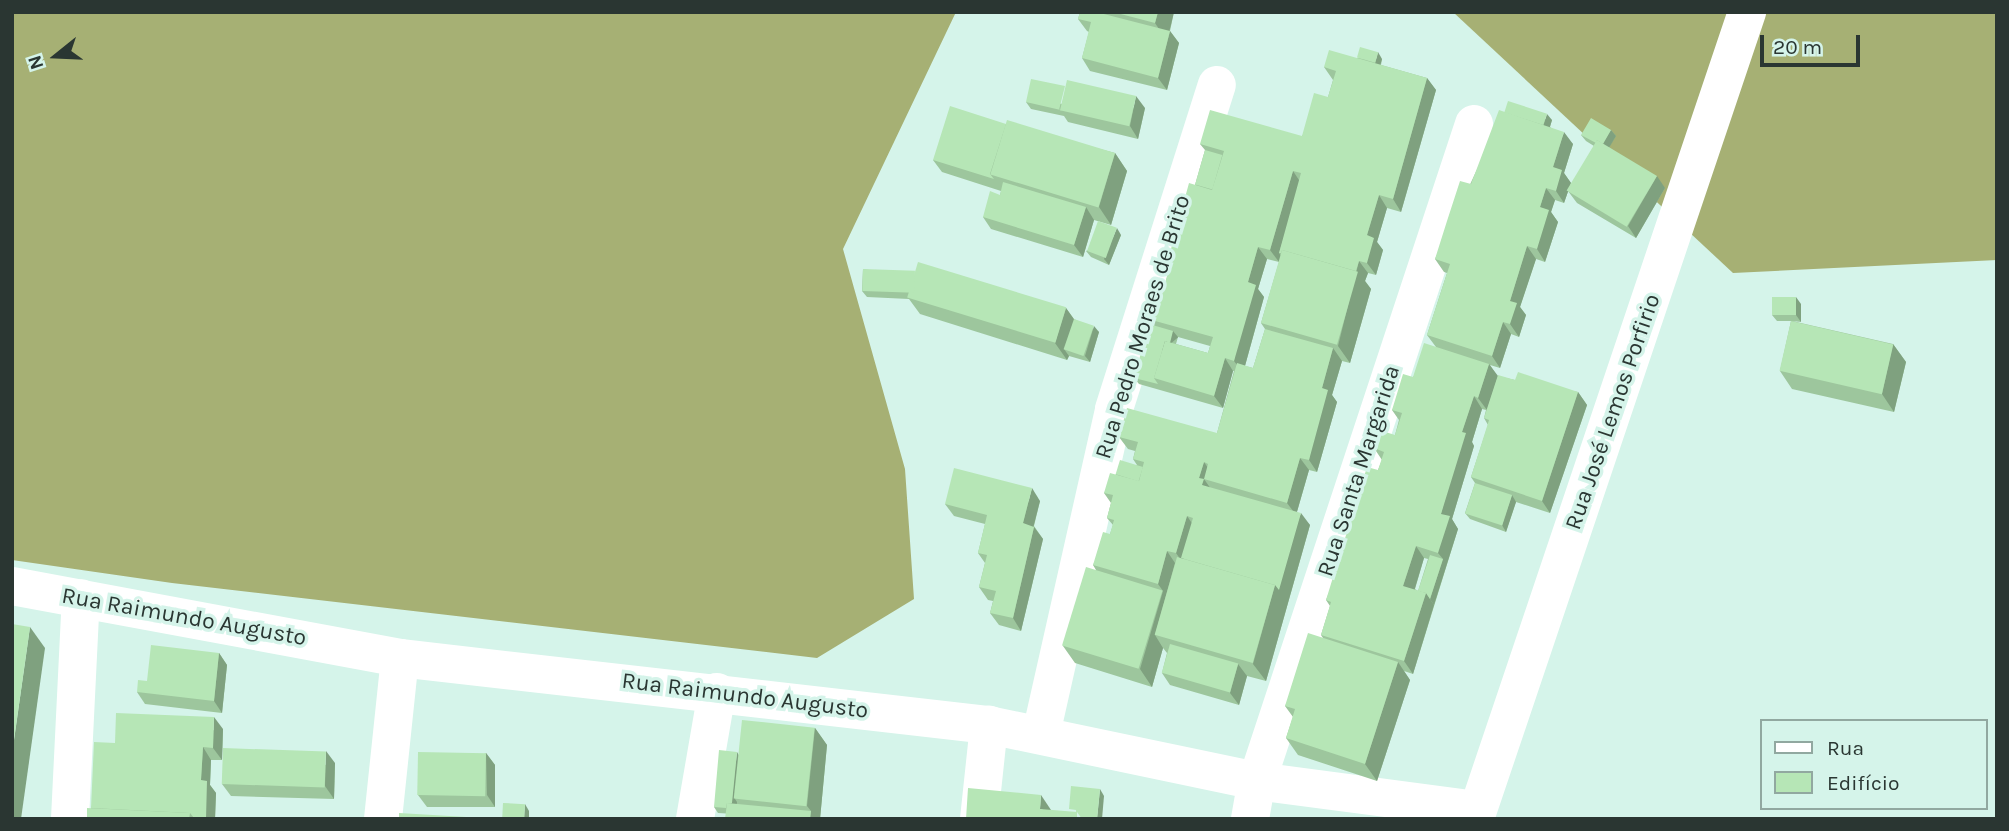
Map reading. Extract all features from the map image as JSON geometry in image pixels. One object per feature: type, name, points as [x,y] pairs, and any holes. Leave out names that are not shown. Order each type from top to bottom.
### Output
[{"type":"street","name":"Rua José Lemos Porfirio","points":[[1476,815],[1747,12]]},
{"type":"street","name":"Rua Pedro Moraes de Brito","points":[[1041,734],[1114,410],[1217,85]]},
{"type":"street","name":"Rua Santa Margarida","points":[[1250,819],[1257,781],[1474,124]]},
{"type":"street","name":"Rua Raimundo Augusto","points":[[12,586],[400,658],[989,725],[1257,781],[1476,815]]},
{"type":"street","points":[[71,819],[81,598]]},
{"type":"street","points":[[383,819],[400,658]]},
{"type":"street","points":[[695,819],[717,692]]},
{"type":"street","points":[[979,819],[989,725]]},
{"type":"green space","points":[[12,12],[956,12],[843,249],[905,469],[914,599],[817,658],[172,583],[12,560]]},
{"type":"green space","points":[[1453,12],[1997,12],[1997,260],[1733,273]]},
{"type":"building","points":[[1080,12],[1096,12],[1170,31],[1158,78],[1082,58],[1091,22],[1078,19]]},
{"type":"building","points":[[1113,12],[1158,12],[1155,23]]},
{"type":"building","points":[[1360,47],[1378,52],[1375,63],[1357,58]]},
{"type":"building","points":[[1329,50],[1427,78],[1393,199],[1379,195],[1367,235],[1374,238],[1367,263],[1359,261],[1356,271],[1282,250],[1279,253],[1301,173],[1293,171],[1270,250],[1258,247],[1248,282],[1256,285],[1234,361],[1225,358],[1214,396],[1154,378],[1165,341],[1208,353],[1213,337],[1148,319],[1155,296],[1161,298],[1171,261],[1168,260],[1189,183],[1212,190],[1224,151],[1200,144],[1210,110],[1302,136],[1314,93],[1328,97],[1336,71],[1324,67]]},
{"type":"building","points":[[1031,79],[1065,86],[1059,110],[1026,102]]},
{"type":"building","points":[[1067,80],[1136,96],[1129,126],[1060,110]]},
{"type":"building","points":[[1508,101],[1547,114],[1543,125],[1504,112]]},
{"type":"building","points":[[950,106],[1006,124],[990,174],[994,179],[933,160]]},
{"type":"building","points":[[1499,110],[1564,132],[1553,167],[1562,170],[1556,191],[1546,188],[1540,207],[1549,210],[1537,249],[1527,246],[1510,301],[1517,303],[1510,324],[1503,322],[1492,356],[1427,335],[1450,264],[1435,259],[1447,221],[1460,181],[1471,184]]},
{"type":"building","points":[[1591,118],[1611,130],[1603,144],[1581,135]]},
{"type":"building","points":[[1007,120],[1115,153],[1098,208],[990,175]]},
{"type":"building","points":[[1597,140],[1657,176],[1627,227],[1567,191]]},
{"type":"building","points":[[1205,150],[1222,155],[1212,190],[1195,185]]},
{"type":"building","points":[[1003,182],[1086,207],[1074,245],[983,217],[990,191],[1000,195]]},
{"type":"building","points":[[1098,221],[1117,228],[1106,258],[1087,251]]},
{"type":"building","points":[[1282,250],[1358,272],[1337,345],[1261,323]]},
{"type":"building","points":[[918,262],[1066,307],[1055,343],[907,297]]},
{"type":"building","points":[[863,269],[915,271],[914,293],[862,291]]},
{"type":"building","points":[[1772,297],[1796,297],[1796,315],[1772,315]]},
{"type":"building","points":[[1074,319],[1094,326],[1083,356],[1064,349]]},
{"type":"building","points":[[1791,321],[1893,345],[1882,394],[1780,371]]},
{"type":"building","points":[[1149,324],[1173,331],[1170,343],[1165,341],[1154,378],[1158,384],[1134,378]]},
{"type":"building","points":[[1265,329],[1333,348],[1322,388],[1328,390],[1309,460],[1300,458],[1287,503],[1204,479],[1202,485],[1301,513],[1279,590],[1275,585],[1181,558],[1193,518],[1187,516],[1176,553],[1167,551],[1158,584],[1093,565],[1103,532],[1110,534],[1114,520],[1107,518],[1113,495],[1104,493],[1110,473],[1139,481],[1144,462],[1133,459],[1138,442],[1119,437],[1127,408],[1217,433],[1237,363],[1253,368]],"holes":[[[1204,462],[1208,464],[1204,479],[1199,478]]]},
{"type":"building","points":[[1424,343],[1489,364],[1478,398],[1474,396],[1462,432],[1466,433],[1441,514],[1450,516],[1438,553],[1416,546],[1403,586],[1426,593],[1404,661],[1321,635],[1331,602],[1326,600],[1367,467],[1378,470],[1384,452],[1374,448],[1379,430],[1395,435],[1402,413],[1392,410],[1403,374],[1413,377]]},
{"type":"building","points":[[1518,372],[1578,392],[1542,501],[1471,477],[1489,420],[1484,418],[1498,375],[1515,380]]},
{"type":"building","points":[[1120,460],[1143,467],[1139,481],[1116,474]]},
{"type":"building","points":[[954,468],[1032,488],[1023,523],[1034,527],[1013,618],[990,613],[996,591],[979,587],[987,555],[978,553],[987,515],[945,504]]},
{"type":"building","points":[[1475,483],[1512,495],[1502,525],[1465,513]]},
{"type":"building","points":[[1430,555],[1443,559],[1430,599],[1426,593],[1418,591]]},
{"type":"building","points":[[1177,557],[1275,585],[1253,663],[1155,635]]},
{"type":"building","points":[[1086,567],[1163,590],[1139,669],[1062,645]]},
{"type":"building","points":[[12,624],[30,627],[12,754]]},
{"type":"building","points":[[1308,633],[1398,662],[1365,764],[1286,738],[1295,709],[1285,706]]},
{"type":"building","points":[[1170,644],[1238,664],[1230,692],[1162,673]]},
{"type":"building","points":[[151,645],[219,653],[214,701],[137,692],[138,680],[147,681]]},
{"type":"building","points":[[116,713],[214,717],[213,748],[203,747],[201,780],[207,781],[206,819],[194,818],[190,813],[91,808],[94,742],[115,743]]},
{"type":"building","points":[[742,720],[815,728],[806,806],[734,799]]},
{"type":"building","points":[[223,748],[326,752],[325,788],[222,784]]},
{"type":"building","points":[[719,750],[737,752],[732,803],[727,803],[726,808],[714,807]]},
{"type":"building","points":[[418,752],[486,753],[485,796],[417,795]]},
{"type":"building","points":[[1071,786],[1100,789],[1097,819],[1082,819],[1076,810],[1069,809]]},
{"type":"building","points":[[968,788],[1041,795],[1040,809],[1077,812],[1077,819],[966,819]]},
{"type":"building","points":[[503,803],[525,804],[524,819],[502,819]]},
{"type":"building","points":[[727,803],[811,811],[810,819],[725,819]]},
{"type":"building","points":[[87,808],[190,813],[189,819],[87,819]]},
{"type":"building","points":[[399,813],[500,819],[399,819]]}]
